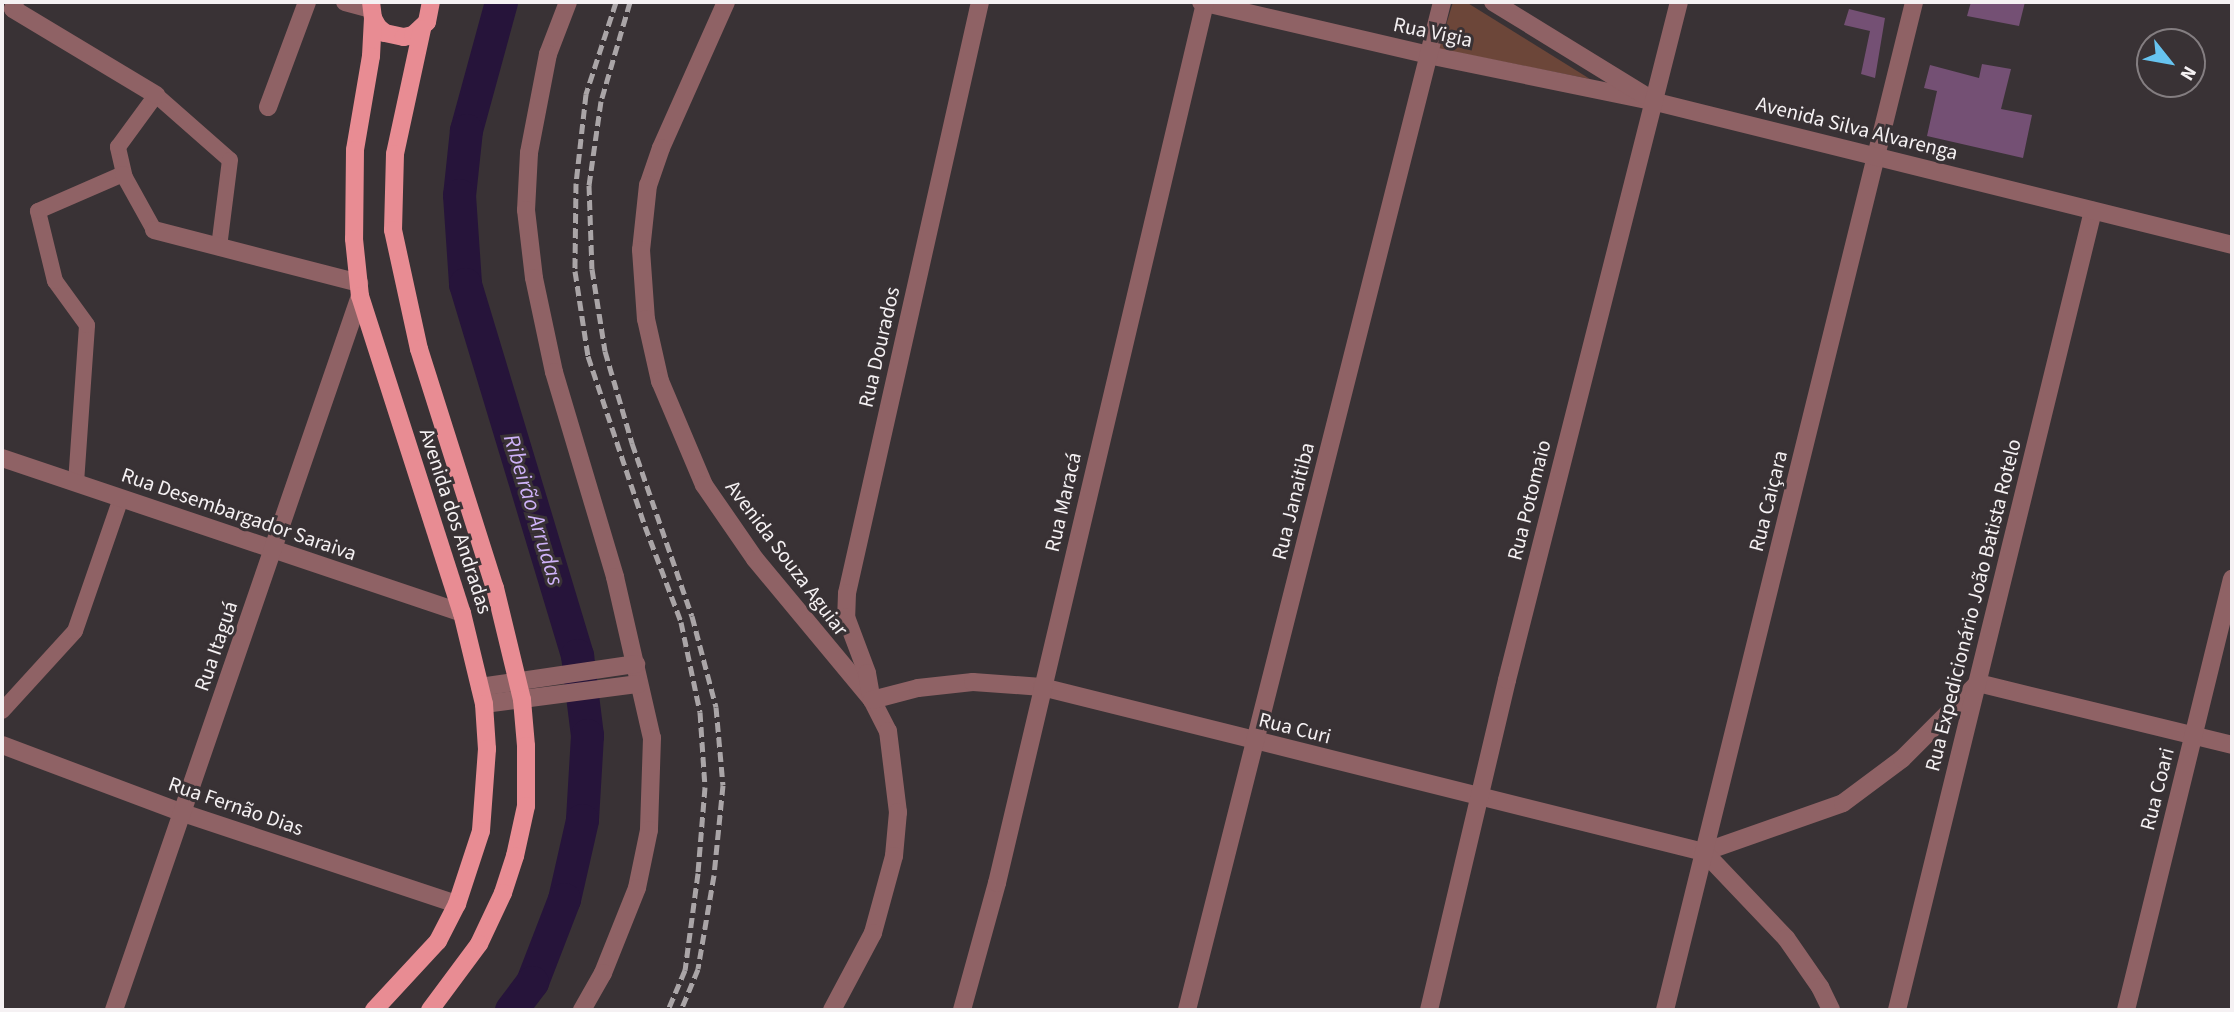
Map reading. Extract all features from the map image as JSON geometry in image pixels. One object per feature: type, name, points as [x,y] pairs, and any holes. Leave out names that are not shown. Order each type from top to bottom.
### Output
[{"type":"main road","name":"Avenida dos Andradas","points":[[430,2],[430,15],[422,29],[395,154],[393,230],[419,349],[527,691],[526,806],[515,856],[503,893],[479,944],[430,1010]]},
{"type":"main road","points":[[372,10],[385,33],[394,37],[404,37],[422,29]]},
{"type":"main road","name":"Avenida dos Andradas","points":[[372,10],[371,56],[355,150],[354,286],[462,613],[482,695],[487,749],[481,831],[457,904],[438,941],[374,1010]]},
{"type":"street","points":[[268,107],[307,2]]},
{"type":"street","points":[[345,2],[372,10]]},
{"type":"street","points":[[568,2],[548,54],[537,108],[529,153],[526,210],[534,278],[554,372],[615,577],[631,686],[652,738],[649,830],[637,888],[603,973],[582,1010]]},
{"type":"street","name":"Avenida Souza Aguiar","points":[[726,2],[660,148],[648,185],[641,250],[646,319],[660,381],[704,485],[755,559],[872,700],[888,731],[896,772],[898,812],[894,856],[873,933],[832,1010]]},
{"type":"street","name":"Rua Dourados","points":[[872,700],[867,673],[846,617],[847,593],[980,2]]},
{"type":"street","name":"Rua Vigia","points":[[1203,2],[1428,55],[1656,102]]},
{"type":"street","name":"Rua Maracá","points":[[962,1010],[996,883],[1203,2]]},
{"type":"street","name":"Rua Janaitiba","points":[[1187,1010],[1442,2]]},
{"type":"street","name":"Avenida Silva Alvarenga","points":[[1493,2],[1656,102],[2232,245]]},
{"type":"street","name":"Rua Potomaio","points":[[1429,1010],[1679,2]]},
{"type":"street","name":"Rua Caiçara","points":[[1665,1010],[1878,157],[1914,2]]},
{"type":"street","points":[[14,5],[156,95],[230,160],[219,247]]},
{"type":"street","points":[[125,178],[118,147],[156,95]]},
{"type":"street","points":[[76,483],[87,325],[55,281],[38,211],[123,174],[154,230],[354,286]]},
{"type":"street","name":"Rua Expedicionário João Batista Rotelo","points":[[1897,1010],[2093,211]]},
{"type":"street","name":"Rua Itaguá","points":[[114,1010],[272,550],[354,286]]},
{"type":"street","name":"Rua Desembargador Saraiva","points":[[2,458],[462,613]]},
{"type":"street","points":[[2,711],[75,631],[121,498]]},
{"type":"street","name":"Rua Coari","points":[[2126,1010],[2232,579]]},
{"type":"street","points":[[527,691],[628,665]]},
{"type":"street","name":"Rua Curi","points":[[872,700],[918,688],[973,682],[1042,687],[1704,852]]},
{"type":"street","points":[[1831,1010],[1820,987],[1786,938],[1704,852],[1843,803],[1902,759],[1978,683],[2232,745]]},
{"type":"street","points":[[482,695],[631,686]]},
{"type":"street","name":"Rua Fernão Dias","points":[[2,745],[183,813],[457,904]]},
{"type":"shaded area","points":[[1453,2],[1466,2],[1590,79],[1439,49]]},
{"type":"building","points":[[1971,2],[2025,2],[2019,26],[1967,16]]},
{"type":"building","points":[[1849,9],[1885,18],[1875,78],[1861,74],[1870,31],[1844,25]]},
{"type":"building","points":[[1982,64],[2011,69],[2001,109],[2032,115],[2023,158],[1927,136],[1937,91],[1924,88],[1930,65],[1979,78]]},
{"type":"waterway","name":"Ribeirão Arrudas","points":[[501,2],[466,130],[459,195],[465,284],[577,655],[587,735],[582,820],[564,899],[532,982],[511,1010]]},
{"type":"railway","points":[[616,2],[586,94],[576,183],[575,271],[588,356],[645,526],[681,622],[700,712],[705,787],[698,873],[685,970],[668,1010]]},
{"type":"railway","points":[[630,2],[601,101],[589,185],[592,269],[605,351],[632,443],[692,616],[716,707],[723,785],[714,875],[698,969],[681,1010]]}]
